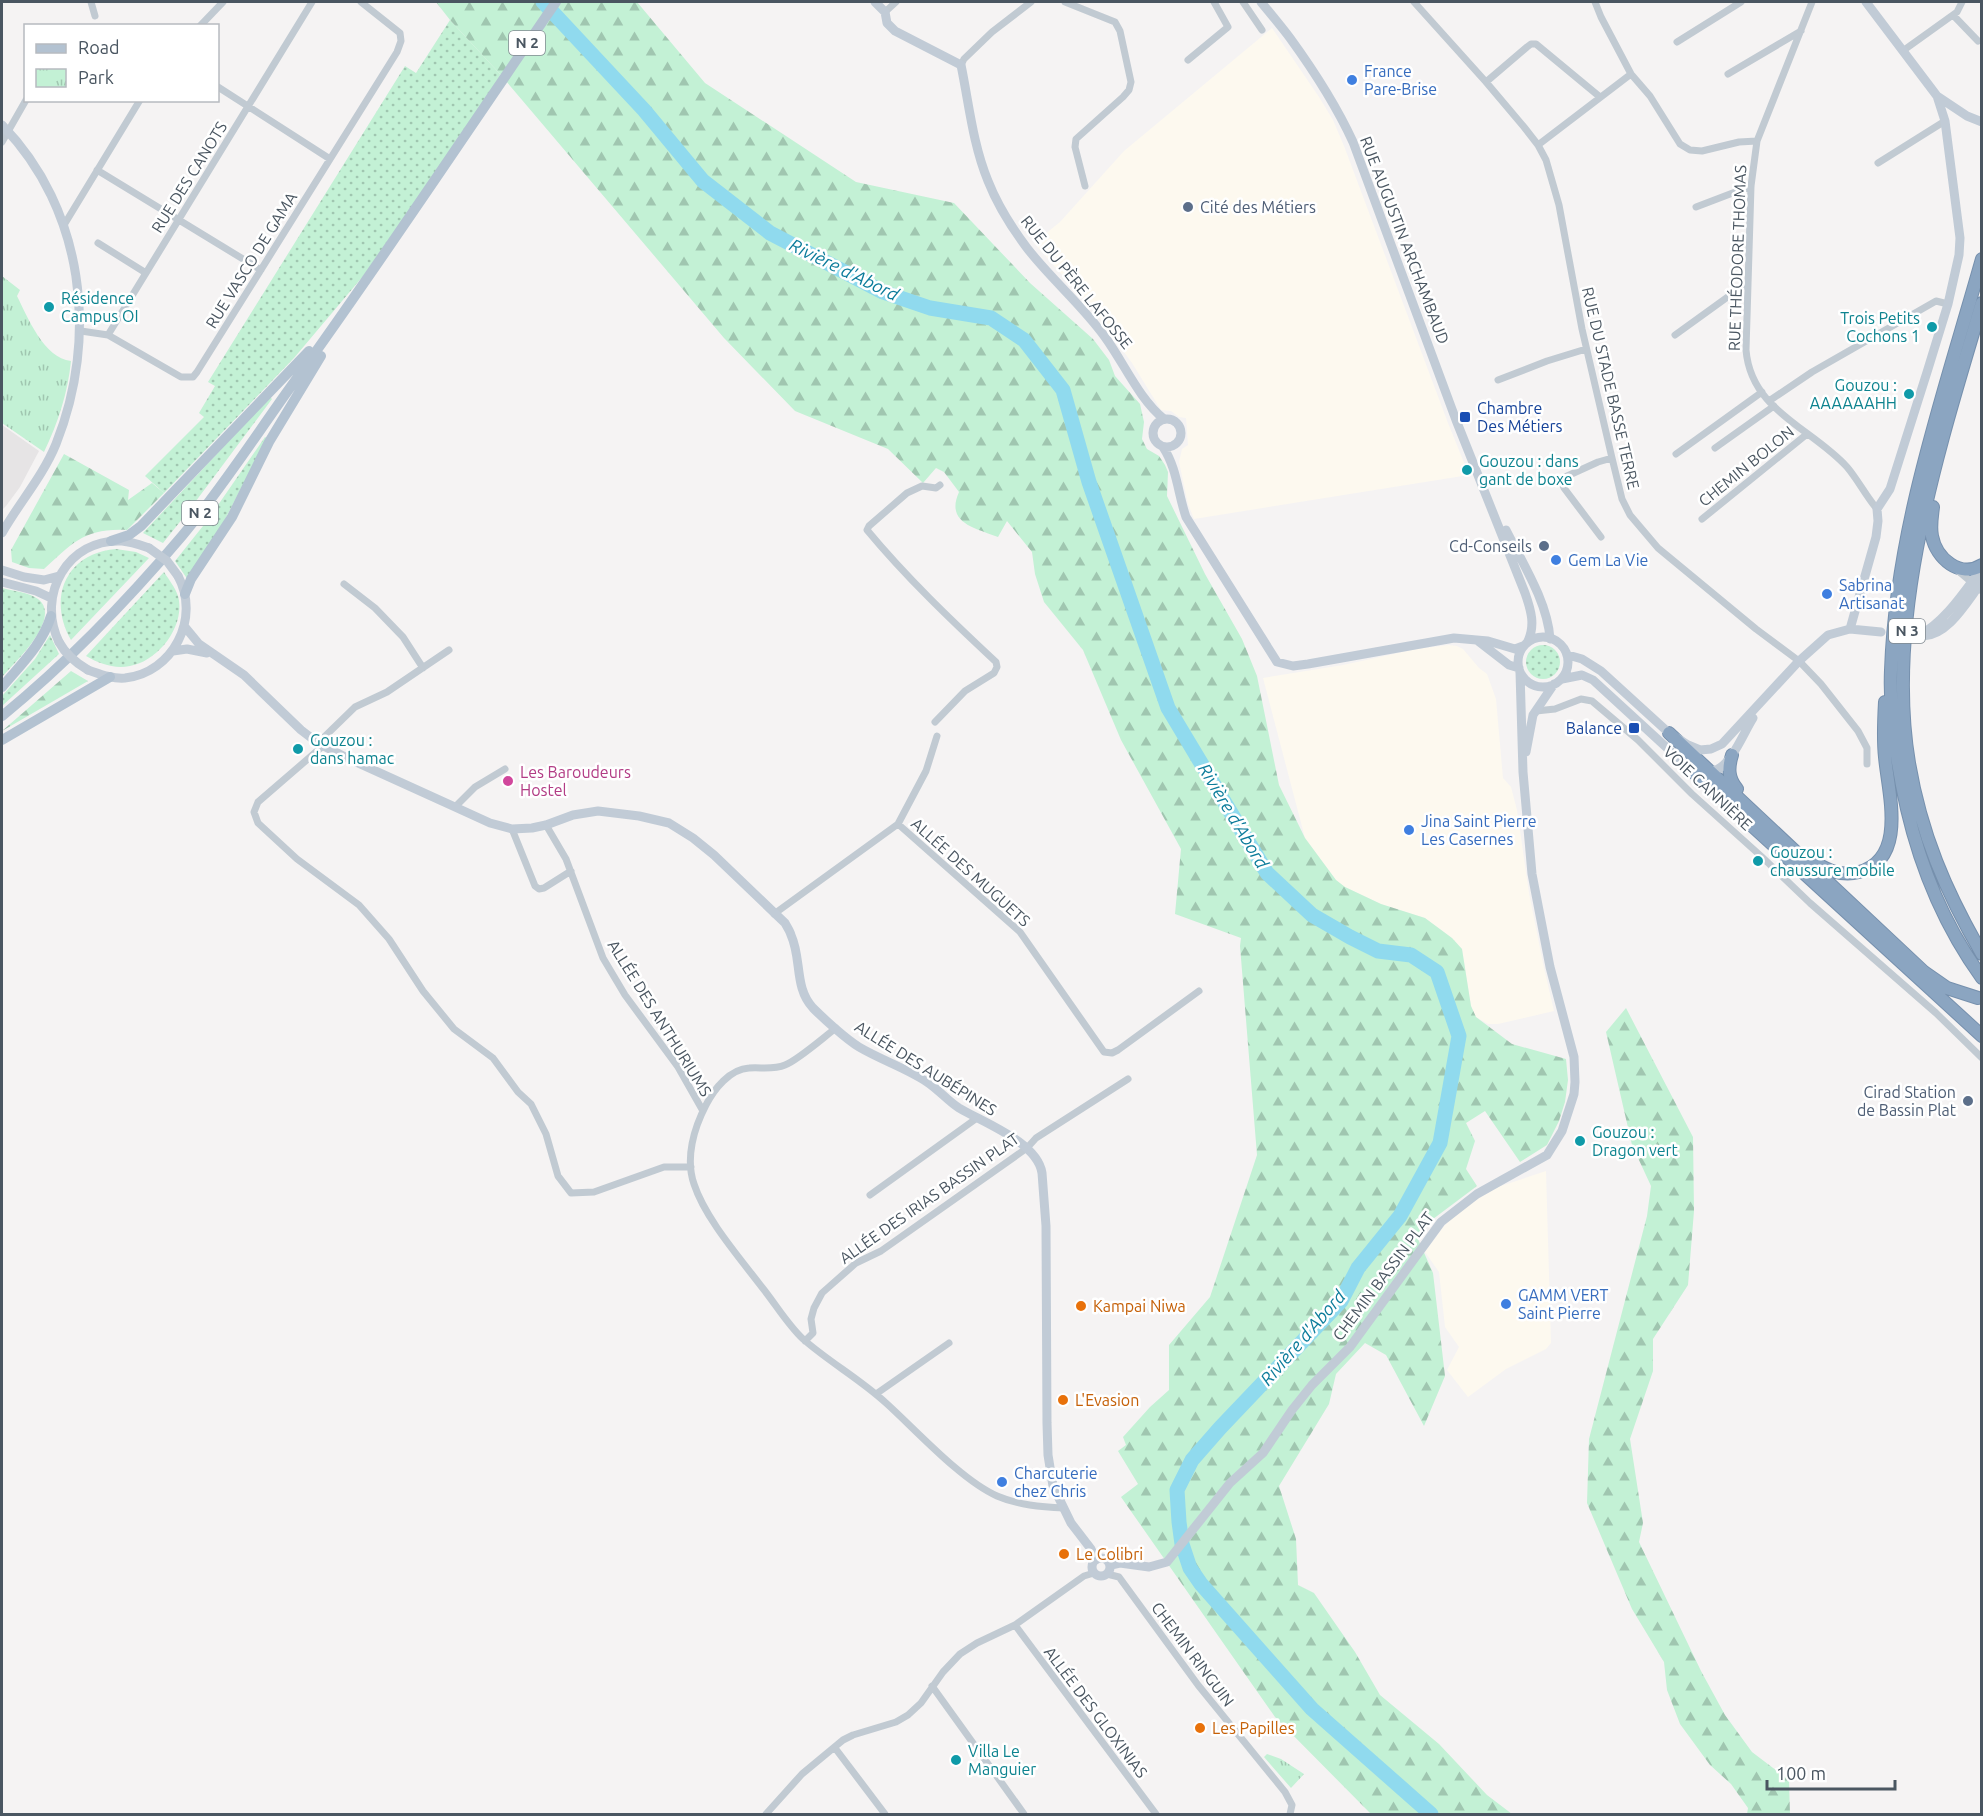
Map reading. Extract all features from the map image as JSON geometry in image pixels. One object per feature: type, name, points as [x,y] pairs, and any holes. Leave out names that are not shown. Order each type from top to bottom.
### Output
[{"type":"highway","name":"N 3","points":[[1793,850],[1826,869],[1848,875],[1872,866],[1886,850],[1892,820],[1883,739],[1886,685],[1901,574],[1918,481],[1982,259]]},
{"type":"highway","name":"N 3","points":[[1946,561],[1938,551],[1932,536],[1932,517],[1939,474],[1980,308]]},
{"type":"highway","name":"N 3","points":[[1980,308],[1930,484],[1908,609],[1903,700],[1909,763],[1925,831],[1951,898],[1982,954]]},
{"type":"highway","points":[[1946,561],[1957,568],[1968,570],[1982,566]]},
{"type":"highway","name":"N 3","points":[[1896,608],[1891,671],[1893,731],[1898,769],[1914,838],[1940,906],[1982,978]]},
{"type":"highway","points":[[1669,733],[1924,972],[1947,987],[1978,998]]},
{"type":"highway","points":[[1732,755],[1728,768],[1734,787],[1759,815]]},
{"type":"highway","points":[[1690,769],[1982,1036]]},
{"type":"main road","name":"N 2","points":[[2,716],[79,647],[183,535],[367,281],[556,2]]},
{"type":"main road","points":[[111,541],[129,535],[141,526],[299,363],[367,281]]},
{"type":"main road","points":[[185,594],[191,579],[232,517],[269,442],[367,281]]},
{"type":"main road","points":[[2,687],[36,647],[47,629],[51,616]]},
{"type":"main road","points":[[2,740],[110,677]]},
{"type":"street","points":[[91,2],[94,16]]},
{"type":"street","points":[[202,24],[223,2]]},
{"type":"street","name":"RUE DES CANOTS","points":[[108,335],[312,2]]},
{"type":"street","name":"RUE VASCO DE GAMA","points":[[81,331],[108,335],[181,377],[193,377],[397,52],[401,41],[400,33],[361,2]]},
{"type":"street","points":[[875,2],[885,12],[887,23],[895,32],[961,65],[964,59],[992,32],[1031,2]]},
{"type":"street","points":[[885,12],[896,2]]},
{"type":"street","points":[[1065,2],[1086,5],[1115,22],[1120,31],[1131,82],[1129,90],[1123,97],[1077,139],[1075,147],[1085,186]]},
{"type":"street","points":[[1188,60],[1228,27],[1214,2]]},
{"type":"street","points":[[1243,2],[1262,30]]},
{"type":"street","name":"RUE AUGUSTIN ARCHAMBAUD","points":[[1262,2],[1289,36],[1327,92],[1353,142],[1456,420],[1531,610],[1532,633],[1525,645]]},
{"type":"street","name":"RUE AUGUSTIN ARCHAMBAUD","points":[[1269,2],[1282,20],[1289,36]]},
{"type":"street","name":"RUE DU STADE BASSE TERRE","points":[[1413,2],[1486,82],[1538,145],[1546,160],[1559,204],[1586,349],[1622,499],[1630,515],[1649,538],[1756,629],[1798,661],[1821,684],[1858,731],[1867,748],[1867,764]]},
{"type":"street","points":[[1595,2],[1600,16],[1632,74],[1650,96],[1680,144],[1690,150],[1702,151],[1739,142],[1757,141]]},
{"type":"street","points":[[1677,42],[1741,2]]},
{"type":"street","name":"RUE THÉODORE THOMAS","points":[[1812,2],[1757,141],[1751,186],[1747,368],[1762,392],[1786,418],[1846,466],[1876,509]]},
{"type":"street","points":[[1850,629],[1876,537],[1878,520],[1876,509],[1890,489],[1948,304],[1959,255],[1960,238],[1945,121],[1937,96],[1866,2]]},
{"type":"street","points":[[1904,50],[1957,12],[1962,2]]},
{"type":"street","points":[[1953,15],[1978,41]]},
{"type":"street","points":[[1728,74],[1801,31]]},
{"type":"street","points":[[1486,82],[1527,47],[1536,44],[1600,97]]},
{"type":"street","name":"RUE DU PÈRE LAFOSSE","points":[[961,65],[980,157],[988,183],[1003,210],[1028,249],[1088,315],[1145,398],[1164,419]]},
{"type":"street","points":[[1538,145],[1632,74]]},
{"type":"street","points":[[219,88],[330,159]]},
{"type":"street","points":[[1937,96],[1966,116],[1982,122]]},
{"type":"street","points":[[2,142],[5,128],[24,102]]},
{"type":"street","points":[[64,225],[139,102]]},
{"type":"street","points":[[1878,163],[1945,121]]},
{"type":"street","points":[[2,533],[56,445],[69,408],[81,331],[79,285],[64,225],[47,186],[28,156],[5,128]]},
{"type":"street","points":[[97,170],[261,270]]},
{"type":"street","points":[[1696,207],[1751,186]]},
{"type":"street","points":[[98,243],[146,273]]},
{"type":"street","points":[[1675,335],[1748,283]]},
{"type":"street","points":[[1716,448],[1812,372],[1936,301],[1948,304]]},
{"type":"street","points":[[1497,380],[1586,349]]},
{"type":"street","points":[[1676,454],[1762,392]]},
{"type":"street","name":"RUE DU PÈRE LAFOSSE","points":[[1145,398],[1154,426]]},
{"type":"street","points":[[1163,447],[1175,444],[1180,438],[1180,427],[1173,420],[1164,419],[1154,426],[1154,439],[1163,447],[1175,473]]},
{"type":"street","name":"CHEMIN BOLON","points":[[1702,519],[1807,434]]},
{"type":"street","points":[[1175,444],[1175,473],[1180,501],[1186,517],[1277,662],[1286,666],[1308,664],[1444,639],[1464,638],[1488,641],[1515,650],[1539,638],[1550,639],[1560,644],[1568,655],[1568,670],[1558,682]]},
{"type":"street","points":[[1601,537],[1562,483],[1565,477],[1612,458]]},
{"type":"street","name":"RUE AUGUSTIN ARCHAMBAUD","points":[[1474,464],[1536,592],[1548,621],[1550,639]]},
{"type":"street","points":[[935,722],[965,692],[994,673],[997,667],[996,662],[964,633],[867,530],[907,493],[922,486],[936,488],[940,485]]},
{"type":"street","points":[[2,524],[10,518]]},
{"type":"street","points":[[111,541],[136,543],[149,548],[168,561],[178,576],[185,594],[187,610],[184,627],[173,651],[151,670],[124,678],[110,677],[88,670],[76,663],[59,642],[51,616],[51,598],[59,576],[76,556],[87,549],[111,541]]},
{"type":"street","points":[[1946,561],[1978,586]]},
{"type":"street","points":[[1978,586],[1930,630],[1918,636],[1932,636],[1944,628],[1978,586],[1982,566]]},
{"type":"street","points":[[2,570],[44,580],[59,576]]},
{"type":"street","points":[[1978,586],[1977,581],[1982,575]]},
{"type":"street","points":[[2,582],[36,591],[51,598]]},
{"type":"street","points":[[344,584],[375,608],[403,637],[423,668]]},
{"type":"street","name":"ALLÉE DES AUBÉPINES","points":[[184,627],[199,644],[244,675],[301,730],[321,744],[490,823],[512,829],[532,828],[573,815],[598,811],[639,816],[669,823],[714,855],[784,924],[792,936],[797,959],[797,974],[803,992],[812,1007],[856,1046],[926,1081],[957,1106],[1027,1148],[1037,1157],[1041,1164],[1046,1226],[1048,1455],[1053,1486],[1071,1523],[1091,1549],[1096,1560]]},
{"type":"street","points":[[1568,655],[1582,659],[1601,671],[1669,733],[1700,750],[1722,744],[1765,700],[1798,661],[1828,635],[1850,629],[1881,632]]},
{"type":"street","points":[[1476,640],[1519,670],[1525,679],[1534,685],[1541,686],[1582,675],[1593,680],[1690,769],[1710,771],[1719,769],[1732,755],[1765,700]]},
{"type":"street","points":[[1519,670],[1519,654],[1525,645]]},
{"type":"street","name":"ALLÉE DES AUBÉPINES","points":[[173,651],[187,649],[216,655]]},
{"type":"street","points":[[449,650],[387,693],[355,707],[321,744],[258,802],[254,812],[258,823],[297,859],[359,905],[389,939],[423,991],[454,1029],[493,1058],[518,1092],[531,1104],[546,1134],[558,1176],[571,1192],[594,1192],[664,1167],[691,1167]]},
{"type":"street","name":"CHEMIN BASSIN PLAT","points":[[1109,1570],[1120,1563],[1149,1567],[1167,1562],[1230,1483],[1263,1453],[1312,1385],[1350,1347],[1441,1222],[1477,1194],[1547,1155],[1555,1145],[1571,1107],[1575,1082],[1574,1066],[1550,967],[1535,891],[1523,772],[1519,670]]},
{"type":"street","name":"CHEMIN BASSIN PLAT","points":[[1523,772],[1533,715],[1558,682]]},
{"type":"street","name":"VOIE CANNIÈRE","points":[[1536,711],[1555,709],[1581,699],[1592,700],[1638,740],[1692,794],[1810,903],[1936,1013],[1982,1058]]},
{"type":"street","name":"ALLÉE DES MUGUETS","points":[[774,914],[898,824],[926,771],[937,736]]},
{"type":"street","points":[[455,807],[475,787],[505,769]]},
{"type":"street","name":"ALLÉE DES MUGUETS","points":[[898,824],[1020,932],[1104,1052],[1112,1053],[1118,1050],[1199,991]]},
{"type":"street","name":"ALLÉE DES ANTHURIUMS","points":[[546,825],[563,852],[603,958],[625,995],[678,1067],[703,1112]]},
{"type":"street","points":[[512,829],[535,886],[539,889],[571,871]]},
{"type":"street","points":[[836,1028],[787,1065],[737,1071],[712,1094],[693,1138],[691,1167],[693,1183],[720,1231],[805,1341],[876,1394],[975,1482],[996,1495],[1020,1503],[1064,1508]]},
{"type":"street","name":"ALLÉE DES IRIAS BASSIN PLAT","points":[[805,1341],[813,1333],[814,1308],[822,1293],[856,1263],[881,1251],[1027,1148],[1036,1138],[1128,1079]]},
{"type":"street","points":[[870,1195],[977,1118]]},
{"type":"street","points":[[876,1394],[950,1342]]},
{"type":"street","points":[[766,1815],[802,1774],[843,1740],[896,1722],[908,1715],[921,1703],[932,1686],[960,1654],[977,1643],[1016,1625],[1084,1576],[1094,1573],[1102,1577],[1109,1570],[1105,1558],[1096,1560],[1092,1568],[1094,1573]]},
{"type":"street","name":"CHEMIN RINGUIN","points":[[1109,1570],[1119,1577],[1198,1685],[1285,1792],[1292,1805],[1290,1815]]},
{"type":"street","name":"ALLÉE DES GLOXINIAS","points":[[1016,1625],[1156,1815]]},
{"type":"street","points":[[932,1686],[1024,1815]]},
{"type":"street","points":[[835,1748],[885,1815]]},
{"type":"shaded area","points":[[1272,28],[1333,120],[1469,475],[1194,519],[1188,504],[1179,462],[1182,449],[1188,445],[1186,418],[1179,417],[1171,411],[1161,410],[1132,363],[1095,312],[1034,243],[1060,222],[1124,151]]},
{"type":"shaded area","points":[[2,425],[39,451],[20,487],[2,510]]},
{"type":"shaded area","points":[[1449,645],[1463,649],[1487,674],[1496,699],[1503,778],[1511,787],[1517,810],[1529,893],[1554,1011],[1498,1024],[1488,1024],[1476,1017],[1471,1006],[1462,949],[1452,938],[1425,918],[1381,904],[1345,887],[1336,880],[1305,838],[1263,678]]},
{"type":"shaded area","points":[[1546,1171],[1551,1343],[1546,1349],[1506,1369],[1468,1397],[1447,1370],[1459,1347],[1445,1327],[1439,1272],[1425,1252],[1445,1225],[1468,1205],[1498,1187]]},
{"type":"green space","points":[[436,2],[637,2],[705,83],[856,182],[954,203],[1030,283],[1093,339],[1109,360],[1115,376],[1140,404],[1144,422],[1142,439],[1147,449],[1159,456],[1165,465],[1168,472],[1167,496],[1205,574],[1242,639],[1257,676],[1279,785],[1305,838],[1336,880],[1345,887],[1381,904],[1425,918],[1452,938],[1462,949],[1471,1006],[1476,1017],[1512,1044],[1566,1059],[1568,1080],[1565,1102],[1559,1121],[1547,1145],[1520,1162],[1485,1111],[1466,1123],[1475,1141],[1466,1169],[1477,1186],[1425,1225],[1418,1239],[1433,1273],[1445,1376],[1424,1426],[1386,1355],[1365,1343],[1336,1374],[1329,1404],[1279,1486],[1296,1539],[1298,1585],[1314,1593],[1355,1652],[1380,1695],[1439,1744],[1487,1795],[1512,1814],[1371,1814],[1275,1717],[1121,1497],[1138,1484],[1118,1451],[1126,1445],[1123,1437],[1169,1390],[1169,1345],[1210,1297],[1257,1155],[1241,938],[1175,914],[1181,849],[1121,740],[1083,650],[1044,602],[1035,574],[1032,552],[1007,521],[998,537],[965,523],[956,511],[959,492],[944,472],[936,468],[923,483],[888,449],[795,411],[724,338]]},
{"type":"green space","points":[[450,20],[500,74],[499,84],[364,275],[294,358],[164,493],[145,476],[204,417],[199,413],[215,386],[208,382],[405,66],[416,73]]},
{"type":"green space","points":[[2,276],[20,290],[17,296],[45,345],[61,358],[71,361],[62,407],[44,452],[2,423]]},
{"type":"green space","points":[[270,397],[272,399],[163,543],[143,533]]},
{"type":"green space","points":[[265,437],[267,438],[218,533],[188,580],[175,561],[207,521]]},
{"type":"green space","points":[[64,454],[129,490],[128,500],[152,483],[164,493],[127,530],[100,532],[80,539],[44,569],[29,568],[12,562],[11,550]]},
{"type":"green space","points":[[116,549],[136,552],[149,558],[71,640],[61,609],[66,580],[73,568],[84,559],[99,552]]},
{"type":"green space","points":[[164,572],[177,593],[179,607],[174,630],[160,649],[141,663],[124,667],[107,665],[86,656]]},
{"type":"green space","points":[[2,588],[25,593],[38,599],[44,607],[45,617],[34,640],[2,677]]},
{"type":"green space","points":[[50,635],[59,654],[2,706],[2,696],[35,659]]},
{"type":"green space","points":[[1543,645],[1555,650],[1560,662],[1555,674],[1543,679],[1531,674],[1526,662],[1531,650]]},
{"type":"green space","points":[[71,671],[88,681],[2,731]]},
{"type":"green space","points":[[1626,1008],[1693,1137],[1694,1211],[1688,1285],[1653,1339],[1653,1371],[1630,1439],[1643,1523],[1639,1542],[1701,1671],[1725,1715],[1752,1752],[1789,1780],[1790,1814],[1747,1814],[1748,1808],[1731,1784],[1710,1765],[1680,1724],[1667,1690],[1664,1662],[1632,1609],[1587,1503],[1589,1439],[1647,1216],[1651,1186],[1632,1145],[1606,1032]]},
{"type":"green space","points":[[1267,1754],[1281,1759],[1304,1774],[1291,1788],[1264,1757]]},
{"type":"waterway","name":"Rivière d'Abord","points":[[543,2],[644,110],[703,181],[770,233],[883,292],[930,308],[991,318],[1024,340],[1063,390],[1089,482],[1168,708],[1267,873],[1312,915],[1378,951],[1411,955],[1437,972],[1459,1036],[1440,1143],[1400,1216],[1358,1268],[1341,1301],[1192,1460],[1177,1490],[1182,1544],[1190,1568],[1201,1584],[1312,1709],[1431,1814]]},
{"type":"place","name":"France Pare-Brise","points":[[1352,80]]},
{"type":"place","name":"Cité des Métiers","points":[[1188,207]]},
{"type":"place","name":"Résidence Campus OI","points":[[49,307]]},
{"type":"place","name":"Trois Petits Cochons 1","points":[[1932,327]]},
{"type":"place","name":"Gouzou : AAAAAAHH","points":[[1909,394]]},
{"type":"place","name":"Chambre Des Métiers","points":[[1465,417]]},
{"type":"place","name":"Gouzou : dans gant de boxe","points":[[1467,470]]},
{"type":"place","name":"Cd-Conseils","points":[[1544,546]]},
{"type":"place","name":"Gem La Vie","points":[[1556,560]]},
{"type":"place","name":"Sabrina Artisanat","points":[[1827,594]]},
{"type":"place","name":"Balance","points":[[1634,728]]},
{"type":"place","name":"Gouzou : dans hamac","points":[[298,749]]},
{"type":"place","name":"Les Baroudeurs Hostel","points":[[508,781]]},
{"type":"place","name":"Jina Saint Pierre Les Casernes","points":[[1409,830]]},
{"type":"place","name":"Gouzou : chaussure mobile","points":[[1758,861]]},
{"type":"place","name":"Cirad Station de Bassin Plat","points":[[1968,1101]]},
{"type":"place","name":"Gouzou : Dragon vert","points":[[1580,1141]]},
{"type":"place","name":"GAMM VERT Saint Pierre","points":[[1506,1304]]},
{"type":"place","name":"Kampai Niwa","points":[[1081,1306]]},
{"type":"place","name":"L'Evasion","points":[[1063,1400]]},
{"type":"place","name":"Charcuterie chez Chris","points":[[1002,1482]]},
{"type":"place","name":"Le Colibri","points":[[1064,1554]]},
{"type":"place","name":"Les Papilles","points":[[1200,1728]]},
{"type":"place","name":"Villa Le Manguier","points":[[956,1760]]}]
